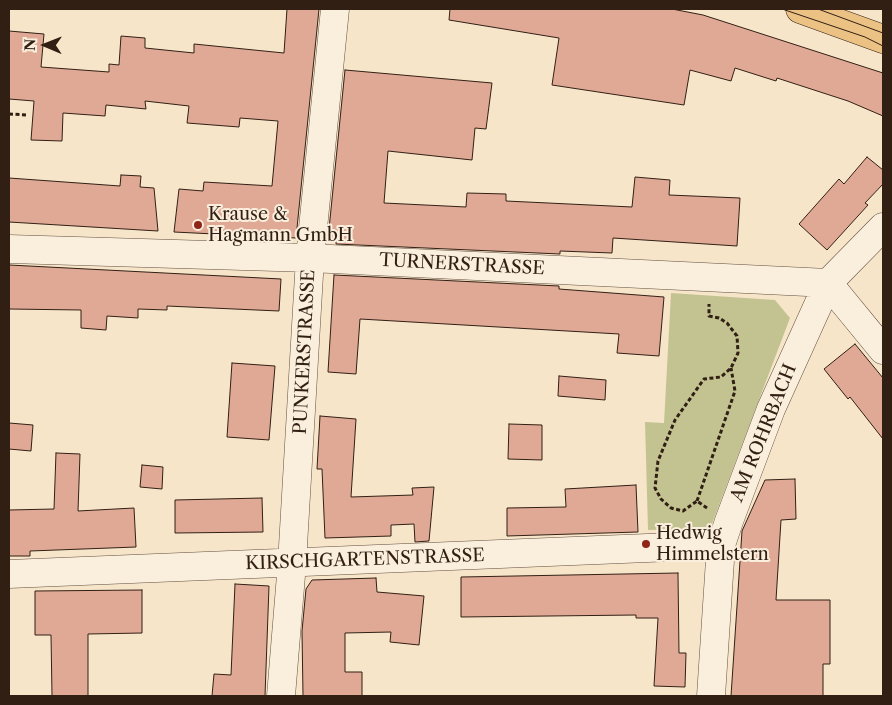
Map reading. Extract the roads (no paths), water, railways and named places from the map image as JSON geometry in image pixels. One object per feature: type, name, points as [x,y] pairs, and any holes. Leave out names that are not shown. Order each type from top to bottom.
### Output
[{"type":"main road","points":[[800,9],[883,39]]},
{"type":"street","name":"PUNKERSTRASSE","points":[[281,696],[292,563],[310,258],[335,9]]},
{"type":"street","name":"AM ROHRBACH","points":[[711,696],[725,533],[771,409],[828,282],[883,227]]},
{"type":"street","name":"TURNERSTRASSE","points":[[9,249],[310,258],[828,282]]},
{"type":"street","points":[[828,282],[883,350]]},
{"type":"street","name":"KIRSCHGARTENSTRASSE","points":[[9,574],[292,563],[725,533]]},
{"type":"tram line","points":[[782,9],[865,37],[883,46]]},
{"type":"tram line","points":[[818,9],[883,33]]},
{"type":"place","name":"Krause & Hagmann GmbH","points":[[198,225]]},
{"type":"place","name":"Hedwig Himmelstern","points":[[646,544]]}]
